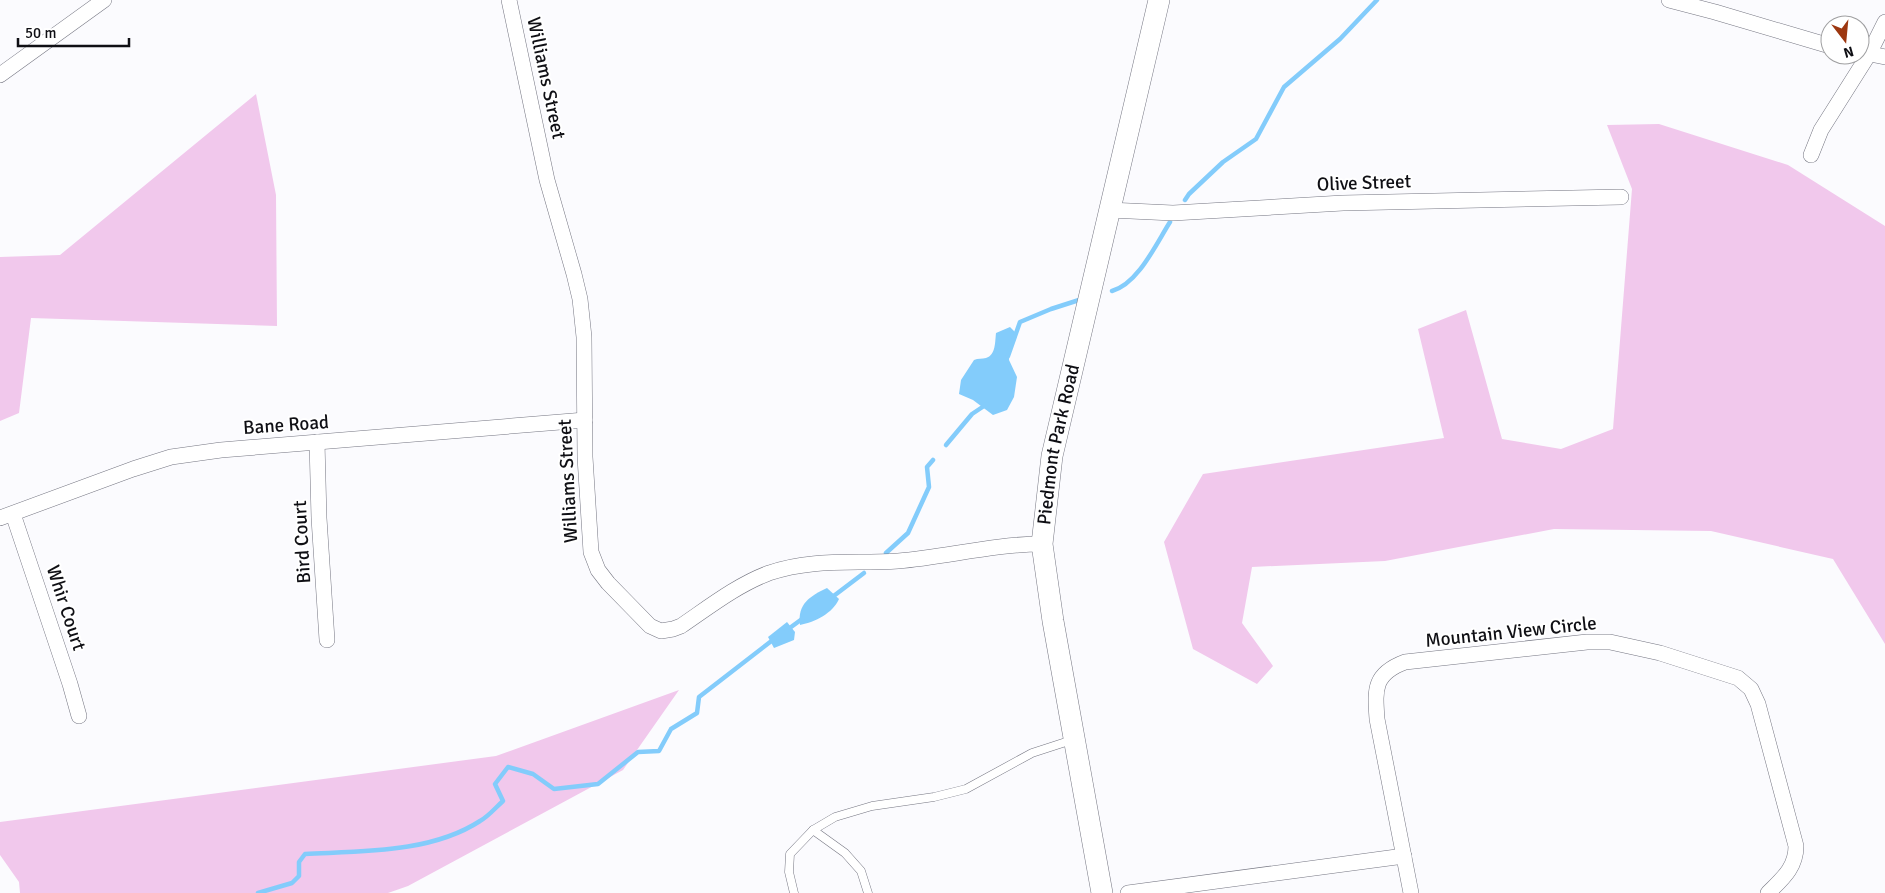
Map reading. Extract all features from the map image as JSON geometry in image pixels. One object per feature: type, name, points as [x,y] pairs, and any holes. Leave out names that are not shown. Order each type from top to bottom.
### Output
[{"type":"street","points":[[0,75],[104,0]]},
{"type":"street","name":"Williams Street","points":[[509,0],[547,180],[580,299],[584,337],[584,457],[591,552],[598,570],[608,583],[655,629],[661,631],[673,629],[752,580],[801,564],[900,560],[1019,544],[1042,544]]},
{"type":"street","name":"Piedmont Park Road","points":[[1102,893],[1053,621],[1042,544],[1052,456],[1159,0]]},
{"type":"street","points":[[1669,0],[1820,43]]},
{"type":"street","points":[[1870,44],[1885,22]]},
{"type":"street","points":[[1870,54],[1885,57]]},
{"type":"street","points":[[1811,155],[1821,130],[1857,65]]},
{"type":"street","name":"Olive Street","points":[[1109,210],[1173,213],[1343,203],[1621,197]]},
{"type":"street","name":"Bane Road","points":[[7,516],[133,468],[171,457],[220,450],[585,420]]},
{"type":"street","name":"Bird Court","points":[[317,442],[327,640]]},
{"type":"street","name":"Whir Court","points":[[7,516],[70,684],[79,716]]},
{"type":"street","name":"Mountain View Circle","points":[[1411,893],[1377,719],[1375,694],[1377,686],[1385,674],[1405,662],[1587,642],[1610,642],[1660,653],[1738,678],[1751,689],[1760,713],[1796,846],[1795,861],[1792,867],[1768,893]]},
{"type":"street","points":[[1128,893],[1404,856]]},
{"type":"lane","points":[[794,893],[789,872],[790,854],[814,830],[835,817],[872,806],[934,797],[966,789],[1032,753],[1074,739]]},
{"type":"lane","points":[[814,830],[845,853],[860,871],[868,893]]},
{"type":"shaded area","points":[[256,94],[276,195],[277,326],[31,318],[19,413],[0,421],[0,257],[60,255]]},
{"type":"shaded area","points":[[1659,124],[1788,165],[1885,226],[1885,644],[1833,559],[1711,531],[1554,529],[1385,561],[1252,567],[1242,623],[1273,666],[1257,684],[1193,649],[1164,542],[1203,474],[1444,438],[1418,329],[1466,310],[1502,439],[1561,449],[1613,429],[1632,189],[1607,125]]},
{"type":"shaded area","points":[[679,690],[623,770],[408,886],[388,893],[20,893],[19,882],[0,855],[0,822],[496,756]]},
{"type":"water","points":[[1010,327],[1015,332],[1009,360],[1017,377],[1014,397],[1007,410],[993,415],[973,400],[959,394],[961,380],[974,360],[986,358],[992,354],[996,333]]},
{"type":"water","points":[[827,588],[839,599],[836,604],[823,616],[812,622],[800,625],[803,606],[815,594]]},
{"type":"water","points":[[787,622],[795,632],[794,640],[774,648],[768,637]]},
{"type":"waterway","points":[[1185,200],[1223,162],[1256,139],[1284,87],[1340,39],[1377,0]]},
{"type":"waterway","points":[[1112,291],[1121,287],[1138,272],[1170,222]]},
{"type":"waterway","points":[[1008,356],[1020,322],[1079,300]]},
{"type":"waterway","points":[[946,445],[972,414],[987,404]]},
{"type":"waterway","points":[[886,553],[908,533],[929,487],[927,467],[933,460]]},
{"type":"waterway","points":[[831,598],[864,573]]},
{"type":"waterway","points":[[787,630],[802,619]]},
{"type":"waterway","points":[[258,893],[292,883],[299,876],[299,862],[305,854],[372,851],[418,845],[461,831],[483,819],[503,801],[495,784],[508,767],[533,774],[554,789],[598,784],[638,752],[659,751],[671,729],[697,713],[699,697],[774,639]]}]
